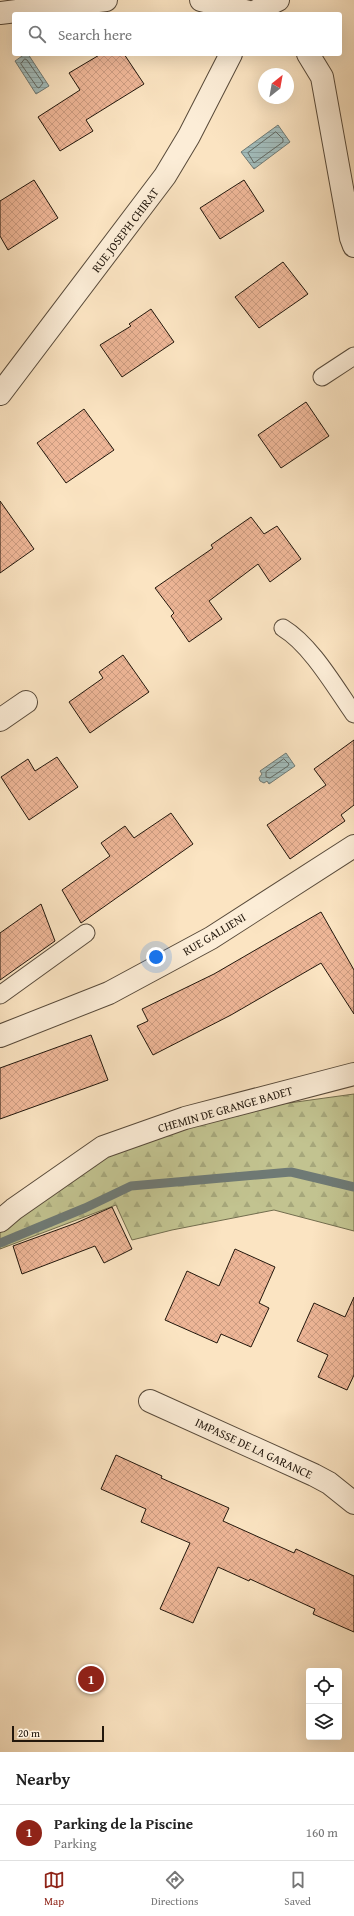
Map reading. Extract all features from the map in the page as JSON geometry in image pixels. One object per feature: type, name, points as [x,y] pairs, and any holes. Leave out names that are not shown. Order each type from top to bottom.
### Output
[{"type":"street","points":[[0,13],[106,0]]},
{"type":"street","points":[[201,0],[258,10],[278,0]]},
{"type":"street","name":"RUE JOSEPH CHIRAT","points":[[0,394],[165,176],[189,136],[230,56]]},
{"type":"street","points":[[309,56],[322,77],[337,166],[351,238],[354,246]]},
{"type":"street","points":[[0,720],[26,702]]},
{"type":"street","name":"RUE GALLIENI","points":[[0,1036],[74,1008],[116,989],[212,938],[354,846]]},
{"type":"street","name":"CHEMIN DE GRANGE BADET","points":[[0,1221],[14,1209],[103,1147],[185,1118],[354,1074]]},
{"type":"street","name":"IMPASSE DE LA GARANCE","points":[[150,1400],[314,1475],[329,1483],[354,1503]]},
{"type":"lane","points":[[322,377],[354,356]]},
{"type":"lane","points":[[283,628],[306,647],[354,714]]},
{"type":"lane","points":[[0,995],[86,933]]},
{"type":"green space","points":[[354,1094],[354,1231],[274,1210],[172,1230],[132,1240],[116,1205],[0,1249],[0,1229],[111,1152],[231,1111]]},
{"type":"water","points":[[22,56],[29,56],[49,86],[36,94],[15,61]]},
{"type":"water","points":[[278,125],[290,142],[254,169],[241,152]]},
{"type":"water","points":[[286,753],[295,766],[269,784],[267,781],[264,783],[260,781],[259,778],[262,774],[260,771]]},
{"type":"building","points":[[98,56],[125,56],[144,84],[86,120],[93,131],[60,151],[38,117],[80,90],[69,73]]},
{"type":"building","points":[[34,180],[58,218],[8,250],[0,236],[0,201]]},
{"type":"building","points":[[244,180],[264,211],[220,239],[200,208]]},
{"type":"building","points":[[283,262],[308,294],[259,328],[235,297]]},
{"type":"building","points":[[151,309],[174,342],[122,377],[100,345],[131,326],[129,324]]},
{"type":"building","points":[[306,402],[329,436],[281,468],[258,435]]},
{"type":"building","points":[[84,409],[114,450],[66,483],[37,443]]},
{"type":"building","points":[[0,501],[34,549],[0,573]]},
{"type":"building","points":[[251,517],[264,534],[277,526],[301,559],[270,582],[258,564],[209,601],[222,619],[189,642],[171,616],[174,613],[155,588],[213,548],[211,545]]},
{"type":"building","points":[[123,655],[149,692],[90,733],[69,702],[103,678],[99,672]]},
{"type":"building","points":[[354,740],[354,805],[341,815],[345,821],[290,859],[267,825],[326,785],[314,769]]},
{"type":"building","points":[[57,757],[78,787],[29,820],[1,777],[28,759],[35,771]]},
{"type":"building","points":[[171,813],[193,844],[81,923],[62,890],[110,856],[101,843],[125,826],[134,838]]},
{"type":"building","points":[[41,904],[55,941],[0,980],[0,933]]},
{"type":"building","points":[[321,912],[354,970],[354,1014],[321,963],[231,1015],[153,1055],[137,1026],[148,1021],[142,1009],[214,974]]},
{"type":"building","points":[[91,1035],[108,1080],[0,1119],[0,1068]]},
{"type":"building","points":[[112,1207],[132,1249],[104,1263],[95,1246],[22,1274],[13,1246],[76,1223]]},
{"type":"building","points":[[235,1249],[275,1267],[259,1303],[269,1308],[251,1347],[221,1334],[217,1343],[165,1320],[187,1271],[219,1286]]},
{"type":"building","points":[[354,1297],[354,1375],[347,1390],[318,1377],[328,1355],[297,1341],[314,1303],[345,1317]]},
{"type":"building","points":[[116,1455],[162,1476],[161,1478],[229,1508],[223,1521],[294,1553],[296,1549],[354,1576],[354,1632],[313,1614],[315,1609],[250,1579],[249,1581],[218,1567],[193,1623],[160,1609],[190,1543],[141,1522],[146,1509],[101,1489]]},
{"type":"waterway","points":[[0,1243],[85,1208],[131,1186],[291,1172],[354,1187]]},
{"type":"place","name":"Parking de la Piscine","points":[[91,1679]]}]
